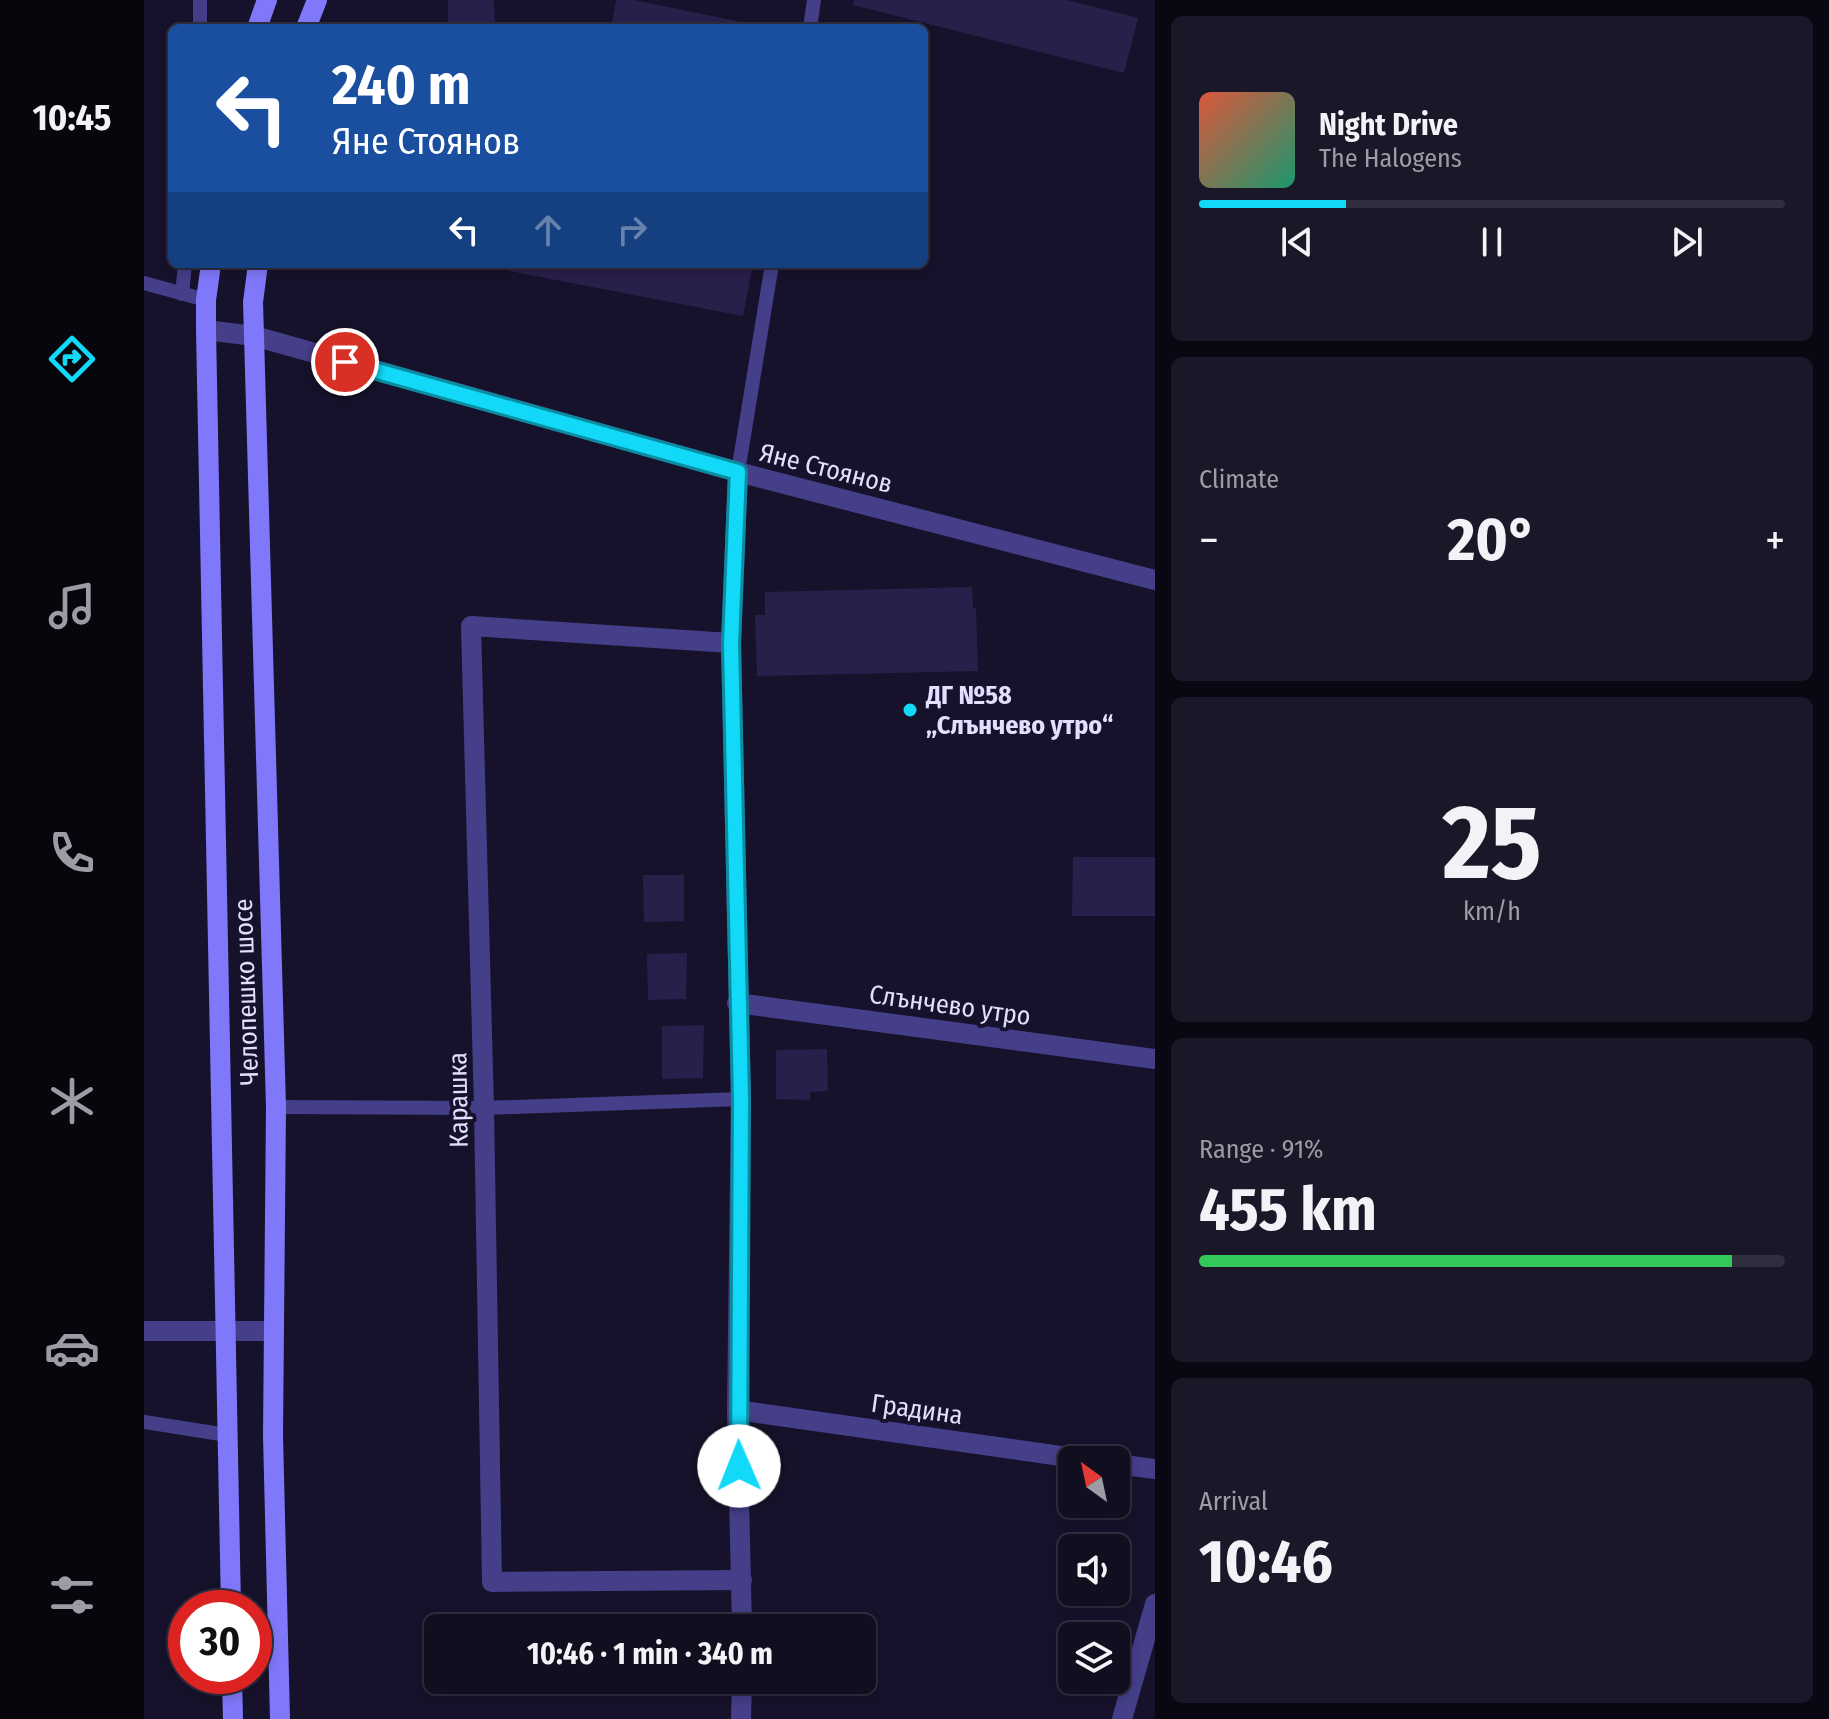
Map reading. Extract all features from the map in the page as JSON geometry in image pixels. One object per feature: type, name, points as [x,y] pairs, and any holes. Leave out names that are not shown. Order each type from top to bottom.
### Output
[{"type":"main road","points":[[258,24],[267,0]]},
{"type":"main road","points":[[308,24],[317,0]]},
{"type":"main road","name":"Челопешко шосе","points":[[210,268],[206,330],[231,1590]]},
{"type":"main road","name":"Челопешко шосе","points":[[257,268],[253,302],[276,1107],[273,1435],[280,1719]]},
{"type":"main road","points":[[232,1694],[233,1719]]},
{"type":"street","name":"Яне Стоянов","points":[[206,330],[254,336],[738,472],[1155,580]]},
{"type":"street","points":[[738,472],[731,643],[741,1099],[737,1410],[742,1614]]},
{"type":"street","name":"Карашка","points":[[731,643],[471,626],[484,1108],[492,1582],[742,1580]]},
{"type":"street","name":"Слънчево утро","points":[[737,1003],[1155,1059]]},
{"type":"street","points":[[144,1331],[274,1331]]},
{"type":"street","name":"Градина","points":[[737,1410],[1058,1456]]},
{"type":"street","points":[[1130,1466],[1155,1469]]},
{"type":"street","points":[[1122,1719],[1155,1604]]},
{"type":"street","points":[[741,1719],[742,1694]]},
{"type":"lane","points":[[200,0],[200,24]]},
{"type":"lane","points":[[811,24],[814,0]]},
{"type":"lane","points":[[182,294],[185,268]]},
{"type":"lane","points":[[738,472],[771,268]]},
{"type":"lane","points":[[144,283],[206,300]]},
{"type":"lane","points":[[276,1107],[484,1108],[741,1099]]},
{"type":"lane","points":[[144,1422],[227,1435]]},
{"type":"building","points":[[448,0],[494,0],[495,24],[448,24]]},
{"type":"building","points":[[616,0],[634,0],[751,24],[612,24]]},
{"type":"building","points":[[854,0],[1066,0],[1138,18],[1124,73],[853,5]]},
{"type":"building","points":[[510,268],[752,268],[743,316],[509,271]]},
{"type":"building","points":[[972,587],[973,608],[976,608],[978,671],[757,676],[755,615],[765,615],[765,592]]},
{"type":"building","points":[[1073,857],[1155,857],[1155,916],[1072,916]]},
{"type":"building","points":[[643,875],[684,875],[684,921],[644,922]]},
{"type":"building","points":[[687,953],[686,999],[648,1000],[647,954]]},
{"type":"building","points":[[704,1025],[703,1078],[662,1079],[662,1026]]},
{"type":"building","points":[[827,1049],[828,1091],[810,1092],[810,1100],[776,1099],[776,1050]]},
{"type":"place","name":"ДГ №58 „Слънчево утро“","points":[[910,710]]},
{"type":"route","points":[[345,362],[738,472],[731,643],[741,1099],[739,1466]]}]
